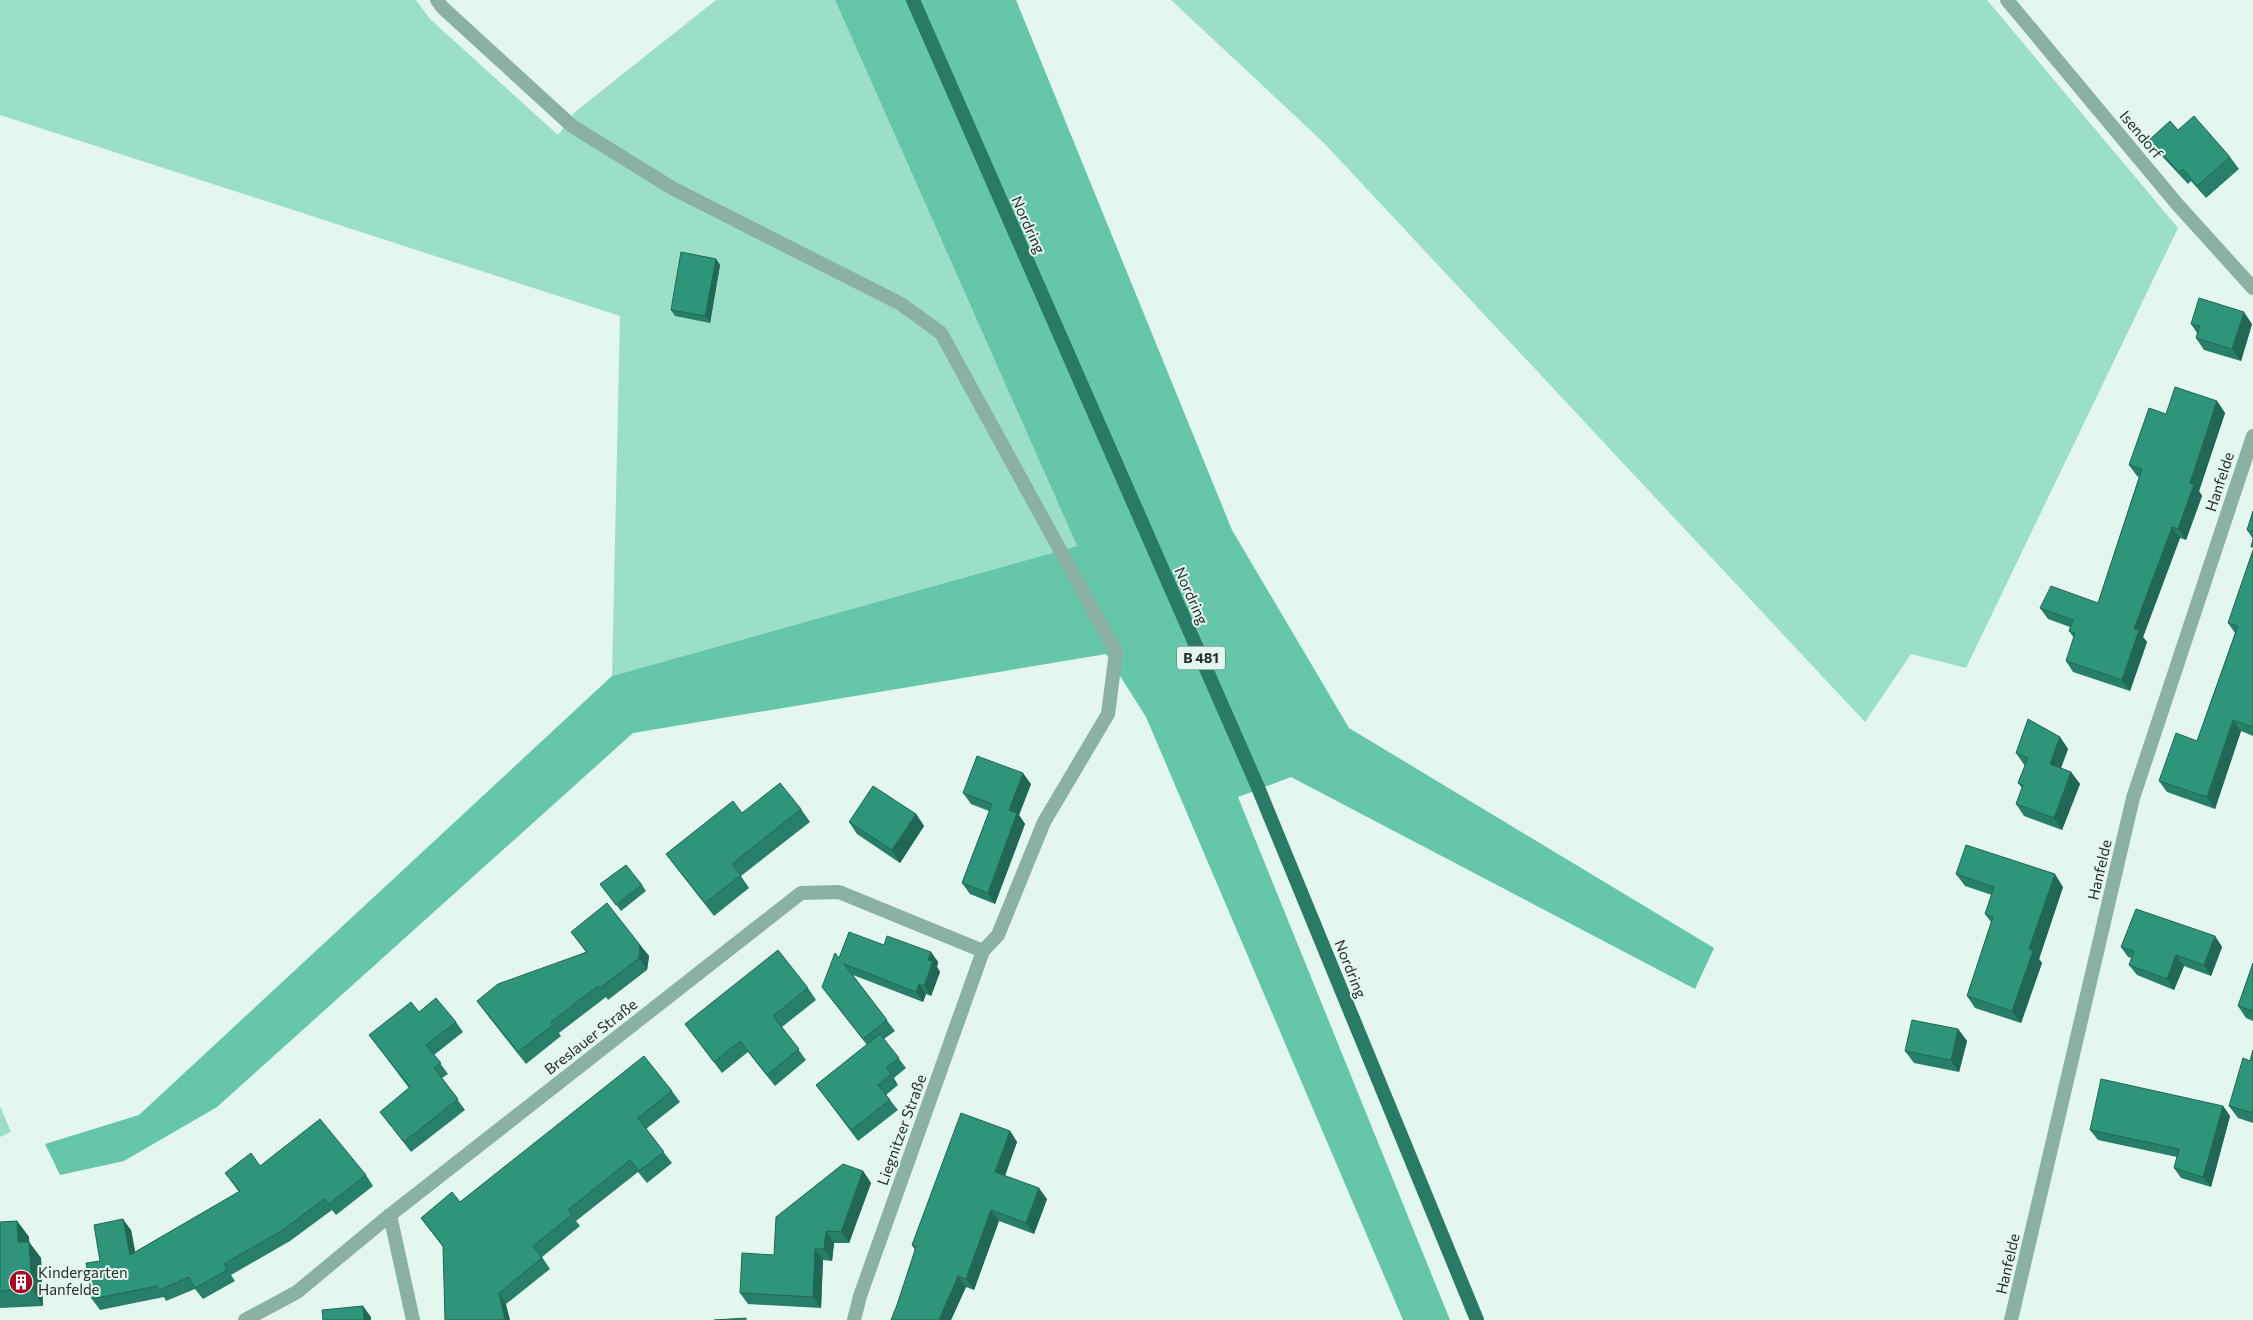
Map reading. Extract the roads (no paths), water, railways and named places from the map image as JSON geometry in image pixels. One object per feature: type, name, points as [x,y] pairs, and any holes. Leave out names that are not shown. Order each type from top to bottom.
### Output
[{"type":"main road","name":"Nordring","points":[[912,0],[1257,785],[1477,1320]]},
{"type":"street","points":[[437,0],[442,7],[572,126],[672,188],[900,304],[941,333],[1116,652],[1108,714],[1044,822],[998,935],[983,951]]},
{"type":"street","name":"Isendorf","points":[[2007,0],[2177,204],[2253,288]]},
{"type":"street","name":"Hanfelde","points":[[2011,1320],[2133,798],[2252,442]]},
{"type":"street","name":"Breslauer Straße","points":[[245,1320],[297,1292],[390,1215],[801,893],[839,892],[983,951]]},
{"type":"street","name":"Liegnitzer Straße","points":[[854,1320],[863,1286],[983,951]]},
{"type":"street","points":[[390,1215],[413,1320]]},
{"type":"place","name":"Kindergarten Hanfelde","points":[[21,1282]]}]
